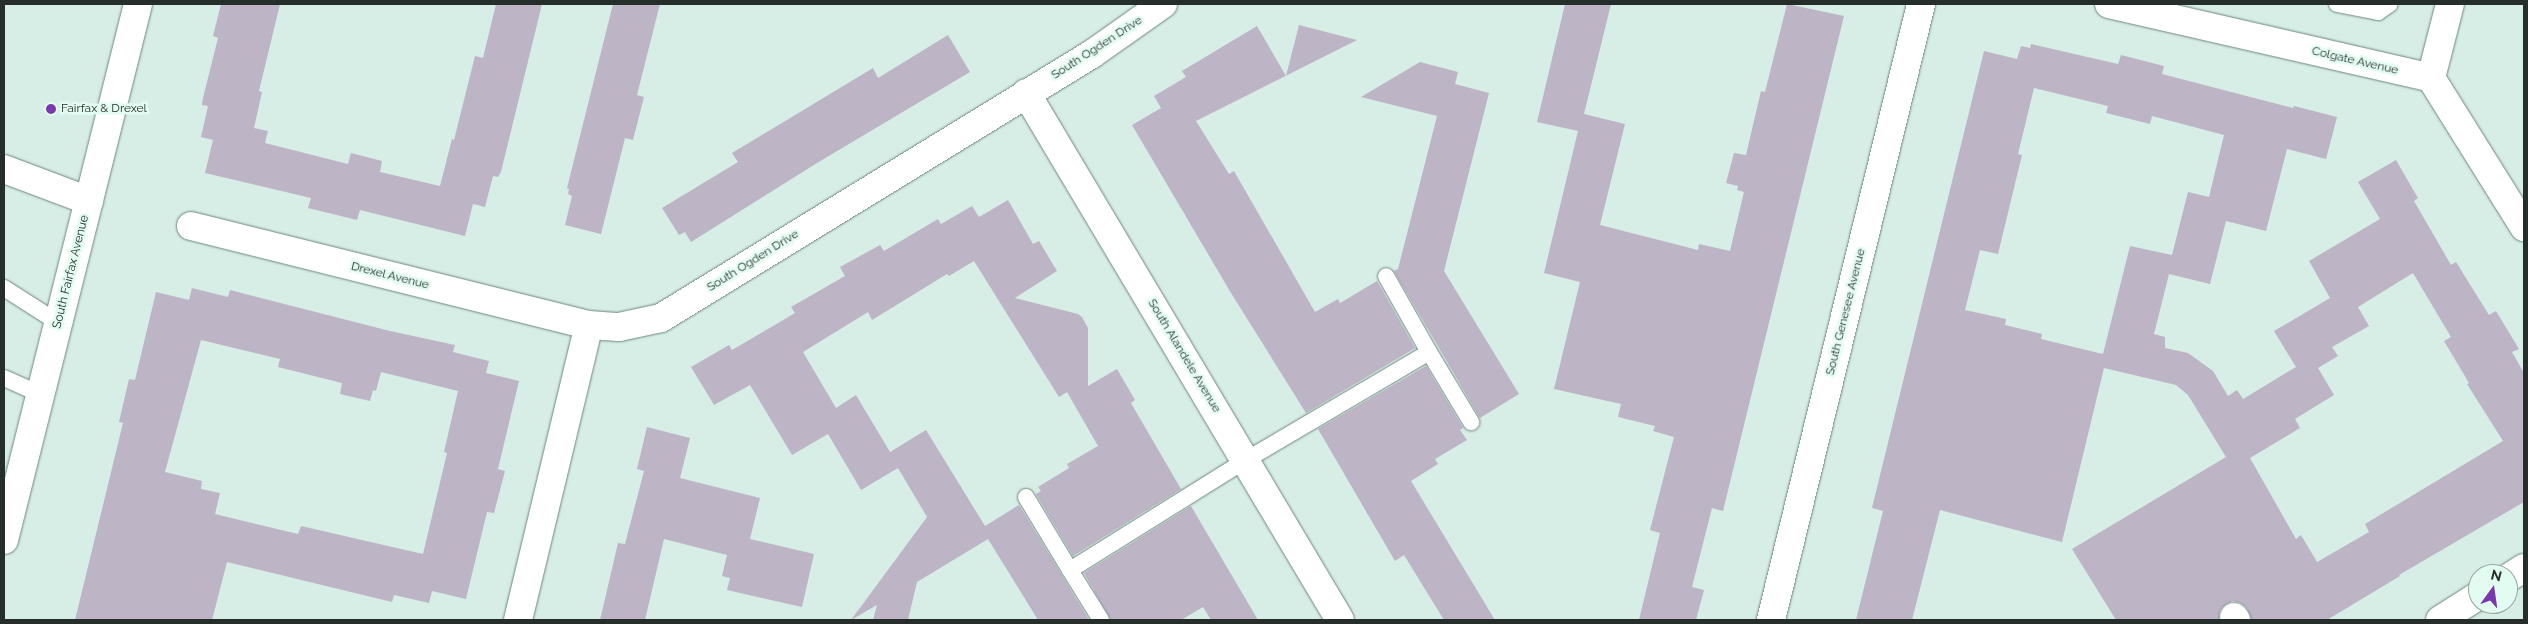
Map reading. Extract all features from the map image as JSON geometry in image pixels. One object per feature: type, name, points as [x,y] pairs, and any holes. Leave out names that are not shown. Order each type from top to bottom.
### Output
[{"type":"street","name":"South Fairfax Avenue","points":[[4,540],[138,4]]},
{"type":"street","name":"South Ogden Drive","points":[[589,325],[619,327],[661,318],[1092,54],[1163,4]]},
{"type":"street","name":"South Genesee Avenue","points":[[1771,620],[1921,4]]},
{"type":"street","name":"Colgate Avenue","points":[[2109,4],[2431,78]]},
{"type":"street","points":[[2450,4],[2431,78],[2524,227]]},
{"type":"street","name":"South Alandele Avenue","points":[[1026,93],[1340,620]]},
{"type":"street","points":[[4,169],[89,201]]},
{"type":"street","name":"Drexel Avenue","points":[[191,226],[589,325]]},
{"type":"street","points":[[518,620],[589,325]]},
{"type":"street","points":[[2440,620],[2468,602]]},
{"type":"lane","points":[[2337,4],[2378,12],[2390,4]]},
{"type":"lane","points":[[1386,276],[1471,422]]},
{"type":"lane","points":[[4,288],[59,323]]},
{"type":"lane","points":[[1070,570],[1246,460],[1429,352]]},
{"type":"lane","points":[[4,378],[40,394]]},
{"type":"lane","points":[[1026,497],[1101,620]]},
{"type":"building","points":[[221,4],[280,4],[259,91],[262,92],[254,128],[268,131],[265,143],[348,164],[351,153],[382,161],[380,172],[440,186],[452,139],[454,140],[475,56],[483,58],[496,4],[542,4],[501,172],[498,177],[493,176],[485,207],[473,204],[465,236],[360,210],[357,220],[308,208],[311,198],[205,173],[213,140],[201,137],[208,106],[202,105],[218,38],[213,36]]},
{"type":"building","points":[[613,4],[660,4],[637,95],[644,97],[633,140],[625,138],[601,234],[565,225],[572,196],[568,194],[569,189],[567,188]]},
{"type":"building","points":[[1565,4],[1611,4],[1584,114],[1625,124],[1600,225],[1698,250],[1699,244],[1730,251],[1744,192],[1737,190],[1738,186],[1726,183],[1734,153],[1746,155],[1761,91],[1765,92],[1787,4],[1844,16],[1723,511],[1712,508],[1692,587],[1704,590],[1696,620],[1639,620],[1660,533],[1650,530],[1674,437],[1653,431],[1655,426],[1618,417],[1621,404],[1554,389],[1580,282],[1544,273],[1578,131],[1537,122]]},
{"type":"building","points":[[1299,25],[1357,40],[1286,76]]},
{"type":"building","points":[[1257,26],[1286,76],[1196,121],[1229,174],[1234,171],[1315,312],[1338,299],[1340,303],[1377,281],[1415,348],[1306,413],[1231,293],[1132,125],[1161,108],[1154,96],[1186,77],[1182,71]]},
{"type":"building","points":[[948,35],[970,72],[817,163],[691,242],[685,232],[679,235],[662,208],[738,162],[732,153],[873,68],[878,78]]},
{"type":"building","points":[[2031,44],[2118,64],[2121,55],[2164,66],[2162,74],[2293,108],[2294,106],[2337,117],[2326,159],[2287,149],[2266,231],[2226,221],[2210,284],[2169,274],[2154,334],[2165,337],[2165,348],[2188,353],[2213,371],[2228,396],[2237,390],[2243,399],[2296,367],[2274,331],[2330,298],[2309,261],[2380,219],[2358,182],[2396,160],[2418,198],[2414,201],[2451,265],[2456,262],[2489,315],[2496,311],[2519,349],[2512,352],[2524,373],[2524,502],[2399,575],[2327,620],[2251,620],[2247,608],[2241,603],[2233,601],[2226,604],[2220,610],[2219,620],[2116,620],[2072,549],[2226,457],[2188,395],[2176,385],[2104,368],[2062,542],[1940,510],[1912,620],[1856,620],[1883,511],[1872,508],[1984,51],[2017,59],[2021,46],[2030,48]],"holes":[[[2034,88],[2108,106],[2106,113],[2150,124],[2152,116],[2224,135],[2209,197],[2188,192],[2172,255],[2130,246],[2103,354],[2041,339],[2042,334],[2005,325],[2006,319],[1965,310],[1980,250],[1998,254],[2022,155],[2018,154]],[[2413,273],[2451,337],[2444,341],[2469,383],[2467,384],[2503,441],[2365,524],[2369,532],[2317,562],[2301,535],[2296,539],[2250,458],[2300,428],[2295,419],[2334,395],[2318,368],[2338,356],[2332,347],[2369,326],[2358,307]]]},
{"type":"building","points":[[1420,62],[1458,72],[1455,84],[1489,93],[1444,271],[1519,394],[1480,418],[1394,271],[1398,269],[1437,116],[1361,97]]},
{"type":"building","points":[[1008,200],[1033,244],[1039,241],[1057,271],[1015,298],[1078,314],[1082,317],[1088,328],[1088,386],[1117,369],[1135,400],[1131,403],[1181,489],[1073,556],[1036,494],[1041,491],[1038,487],[1069,468],[1067,464],[1098,446],[1067,392],[1059,397],[974,261],[949,276],[947,274],[872,320],[868,312],[803,352],[836,408],[856,395],[890,452],[926,430],[985,526],[1019,505],[1089,620],[1038,620],[988,539],[917,582],[908,620],[873,620],[877,605],[851,620],[927,517],[898,468],[861,490],[828,434],[792,455],[750,385],[714,405],[691,367],[729,345],[732,350],[795,313],[791,307],[845,276],[840,267],[880,245],[884,251],[938,219],[941,224],[972,206],[979,217]]},
{"type":"building","points":[[192,288],[228,297],[230,290],[390,331],[455,345],[453,352],[489,361],[486,373],[519,381],[498,469],[505,471],[494,513],[487,512],[466,599],[432,591],[429,603],[394,595],[392,602],[227,562],[212,620],[75,620],[123,423],[119,422],[129,379],[135,380],[156,292],[189,300]],"holes":[[[201,340],[280,359],[278,367],[342,383],[340,394],[370,401],[373,390],[376,391],[381,372],[458,391],[444,452],[447,453],[423,554],[301,526],[298,534],[215,514],[220,493],[201,489],[202,481],[165,472]]]},
{"type":"building","points":[[1426,366],[1463,428],[1460,430],[1467,440],[1435,459],[1438,464],[1411,481],[1495,620],[1444,620],[1404,555],[1395,561],[1318,429]]},
{"type":"building","points":[[647,427],[690,438],[680,478],[760,498],[750,539],[814,554],[802,607],[727,590],[730,578],[722,576],[727,555],[664,539],[645,620],[600,620],[618,543],[625,544],[644,471],[637,469]]},
{"type":"building","points":[[1191,506],[1258,620],[1211,620],[1203,607],[1181,620],[1111,620],[1084,573]]},
{"type":"place","name":"Fairfax & Drexel","points":[[51,109]]}]
